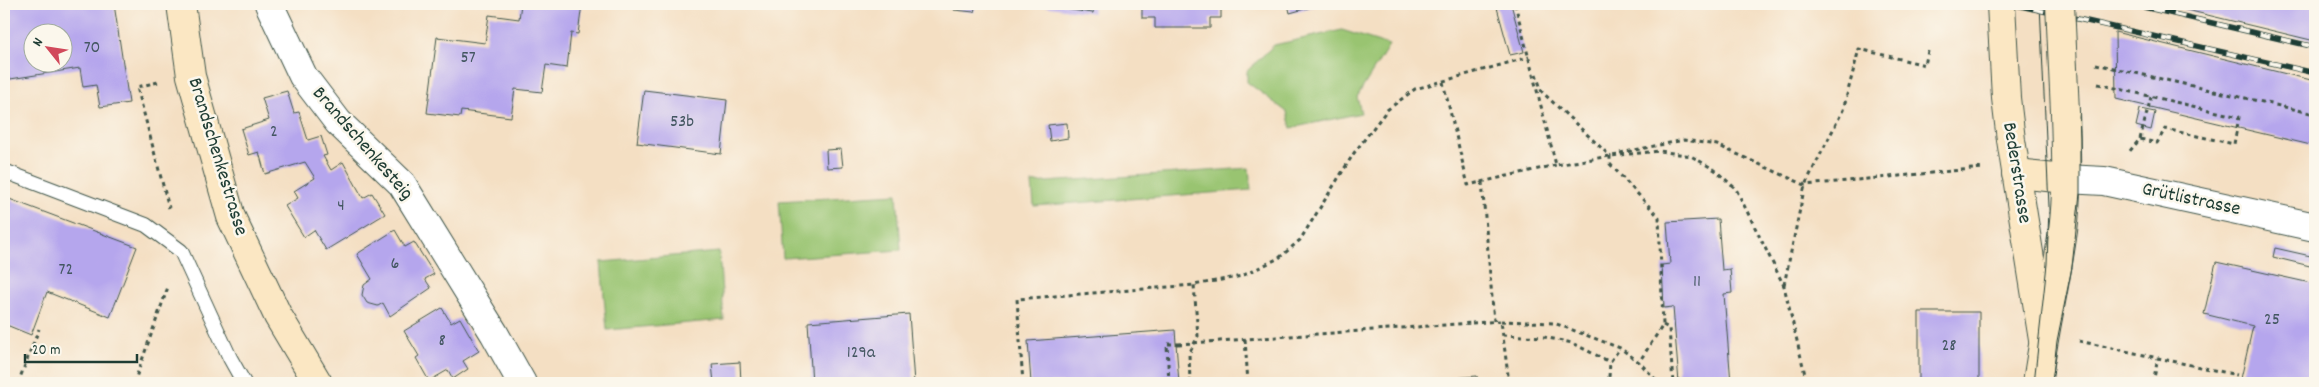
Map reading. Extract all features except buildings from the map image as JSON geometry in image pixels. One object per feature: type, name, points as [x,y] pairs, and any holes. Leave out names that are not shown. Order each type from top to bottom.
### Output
[{"type":"main road","name":"Brandschenkestrasse","points":[[181,4],[191,76],[231,216],[278,316],[318,383]]},
{"type":"main road","name":"Bederstrasse","points":[[2001,4],[2006,98],[2016,174],[2043,340]]},
{"type":"main road","name":"Bederstrasse","points":[[2038,383],[2043,340],[2063,231],[2066,179],[2060,4]]},
{"type":"main road","points":[[2016,174],[2066,179]]},
{"type":"street","name":"Brandschenkesteig","points":[[269,4],[303,76],[338,122],[402,184],[494,333],[522,383]]},
{"type":"street","name":"Grütlistrasse","points":[[2066,179],[2104,181],[2315,227]]},
{"type":"lane","points":[[4,171],[146,225],[181,251],[230,358],[244,383]]},
{"type":"path","points":[[1515,4],[1556,165]]},
{"type":"path","points":[[1784,286],[1805,185],[1843,110],[1859,49],[1925,65],[1928,52]]},
{"type":"path","points":[[1023,383],[1017,299],[1194,285],[1242,276],[1279,258],[1300,240],[1354,154],[1386,110],[1415,89],[1530,57]]},
{"type":"path","points":[[1530,57],[1542,92],[1610,156],[1610,164],[1658,217],[1663,325],[1639,362]]},
{"type":"path","points":[[2086,62],[2315,114]]},
{"type":"path","points":[[1443,82],[1468,186],[1556,165],[1610,156],[1660,151],[1691,156],[1715,170],[1736,189],[1784,286],[1807,383]]},
{"type":"path","points":[[2095,84],[2239,117],[2234,144],[2165,129]]},
{"type":"path","points":[[134,383],[181,251],[137,87]]},
{"type":"path","points":[[2140,139],[2151,97]]},
{"type":"path","points":[[1610,156],[1648,146],[1684,140],[1717,146],[1805,185],[1989,168],[2016,174]]},
{"type":"path","points":[[1482,182],[1494,321]]},
{"type":"path","points":[[1190,383],[1189,354],[1198,336],[1194,285]]},
{"type":"path","points":[[1169,383],[1166,344],[1494,321],[1554,323],[1620,348],[1639,362],[1659,383]]},
{"type":"path","points":[[1501,321],[1509,383]]},
{"type":"path","points":[[1663,325],[1669,328],[1673,383]]},
{"type":"path","points":[[18,383],[39,329]]},
{"type":"path","points":[[1503,335],[1544,337],[1572,343],[1610,362]]},
{"type":"path","points":[[1245,339],[1248,383]]},
{"type":"path","points":[[2079,341],[2237,376]]},
{"type":"path","points":[[1609,377],[1610,362],[1620,348]]},
{"type":"path","points":[[2153,383],[2158,358]]},
{"type":"green space","points":[[1342,30],[1389,45],[1357,97],[1361,113],[1291,128],[1287,112],[1247,82],[1247,71],[1274,45]]},
{"type":"green space","points":[[1249,168],[1251,190],[1034,206],[1032,183]]},
{"type":"green space","points":[[897,194],[901,250],[783,258],[779,201]]},
{"type":"green space","points":[[719,252],[724,320],[607,330],[601,262]]},
{"type":"tram line","points":[[2034,383],[2047,264],[2049,207],[2040,4]]},
{"type":"tram line","points":[[2052,383],[2057,341],[2072,267],[2080,193],[2080,137],[2074,4]]},
{"type":"railway","points":[[2012,4],[2315,73]]},
{"type":"railway","points":[[2131,4],[2315,47]]}]
